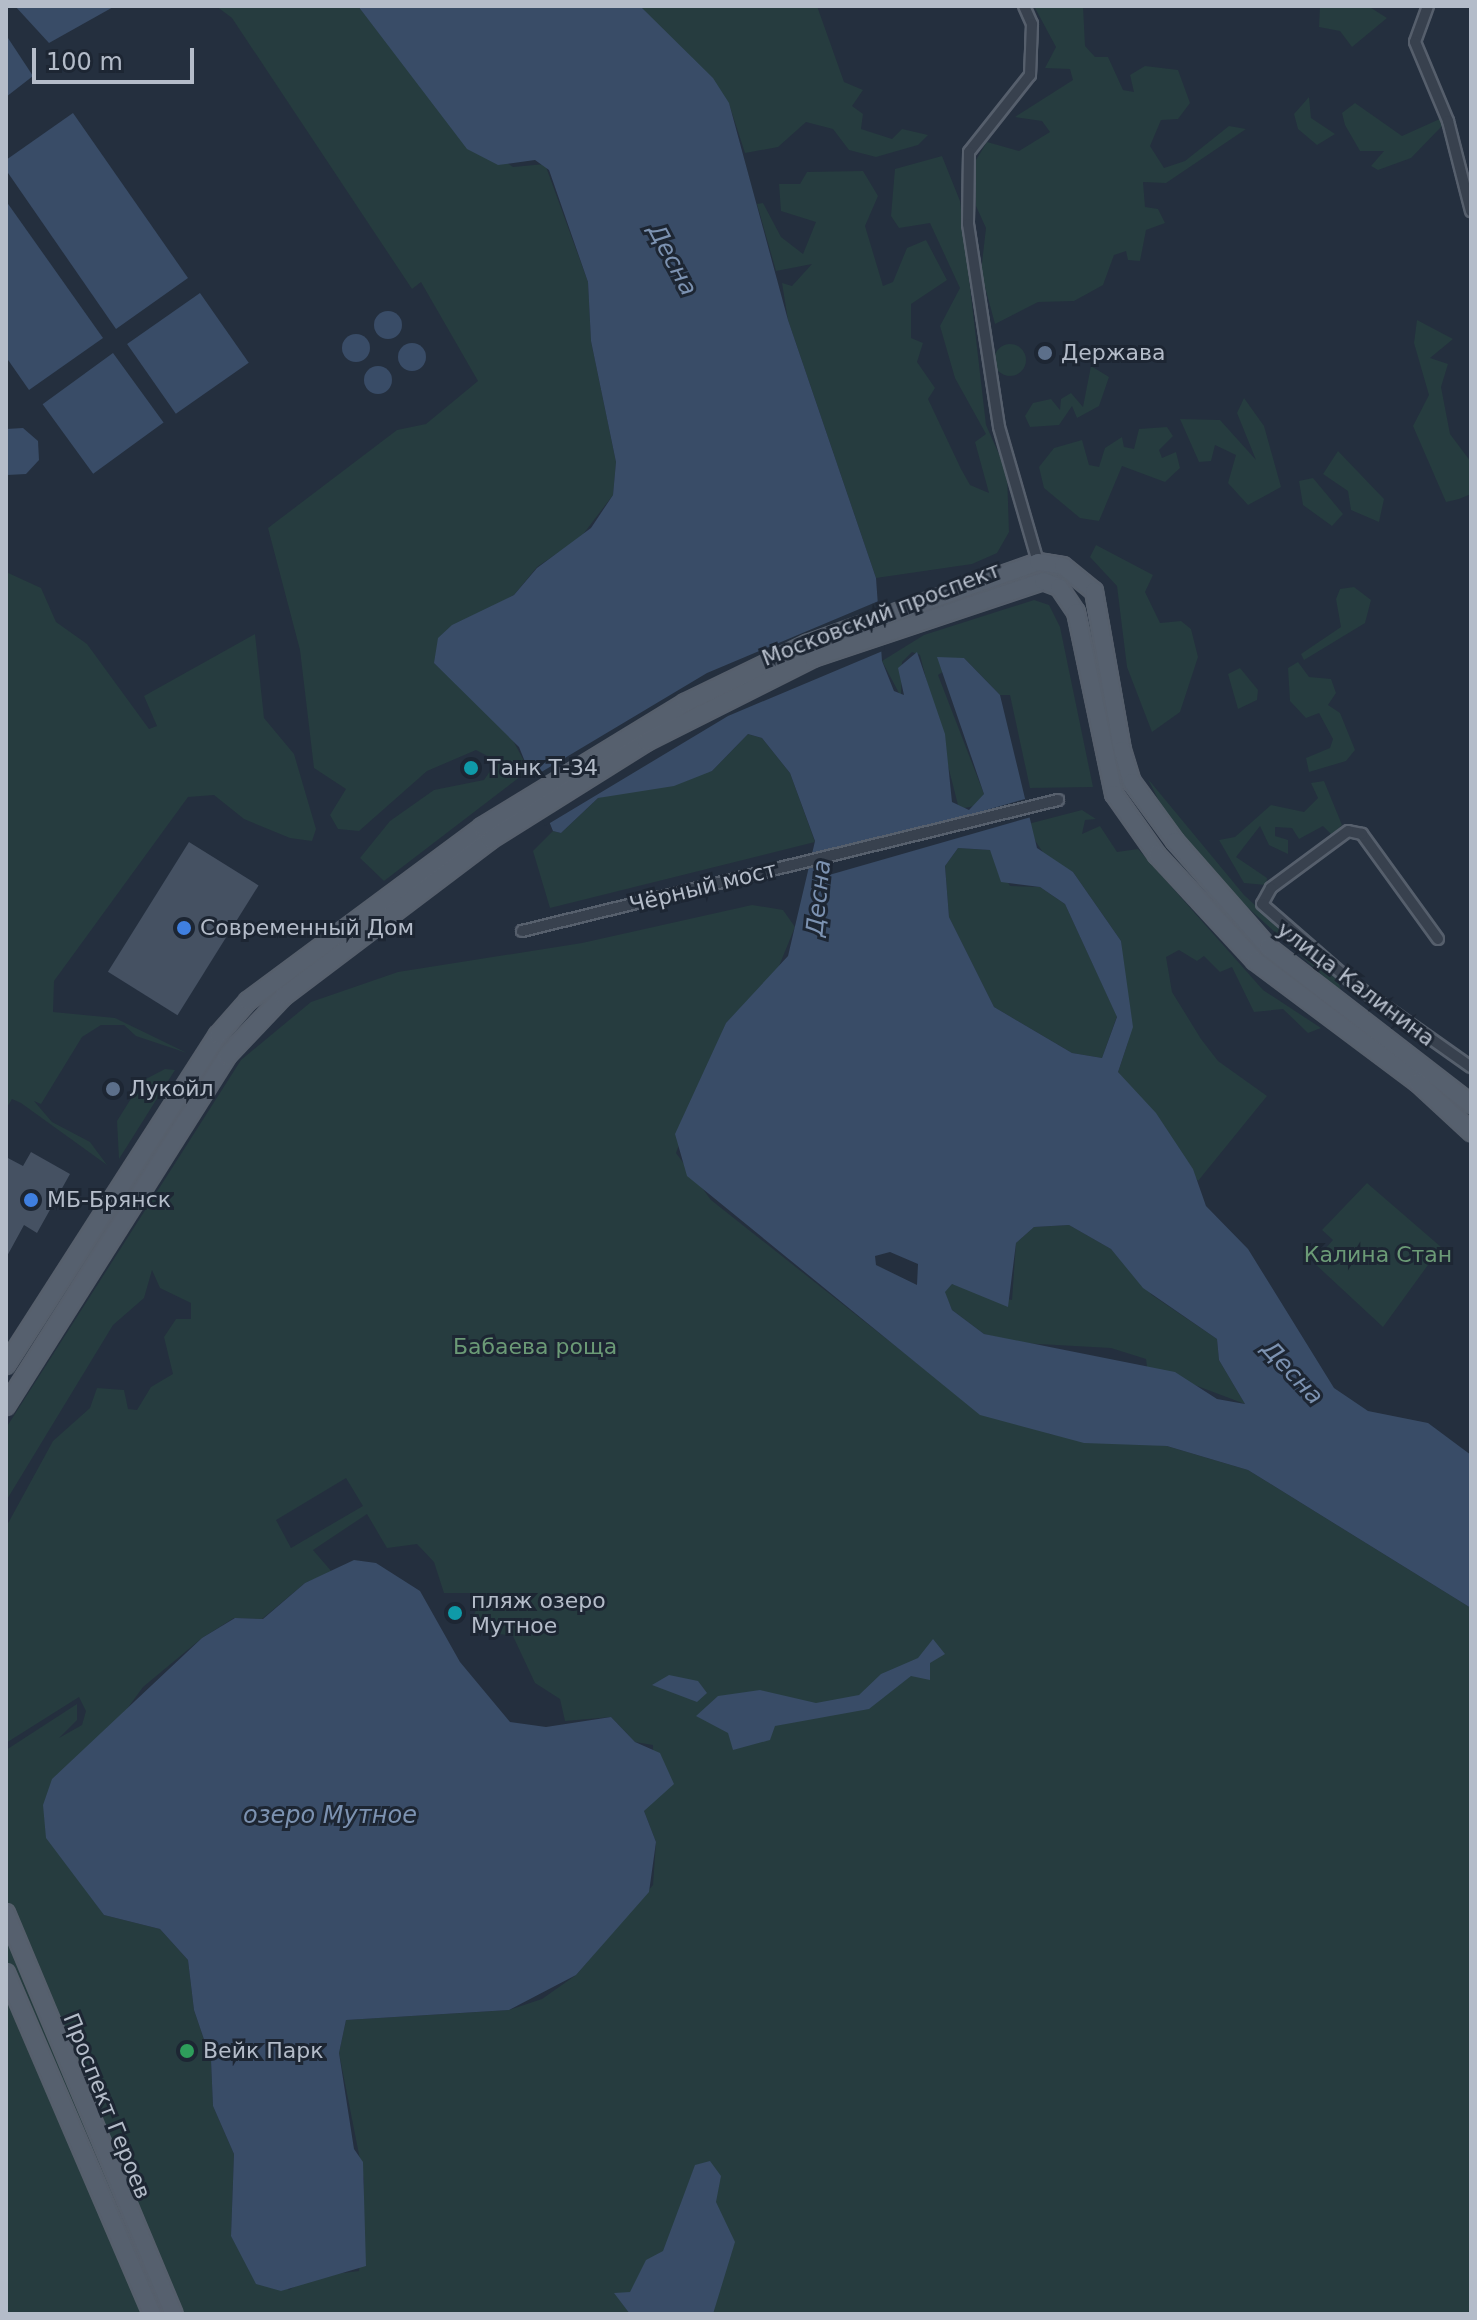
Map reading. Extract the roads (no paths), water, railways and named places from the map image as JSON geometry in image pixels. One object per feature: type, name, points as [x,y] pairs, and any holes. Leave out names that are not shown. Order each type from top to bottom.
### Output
[{"type":"main road","name":"Московский проспект","points":[[6,1365],[231,1017],[611,745],[776,658],[1038,562]]},
{"type":"main road","name":"улица Калинина","points":[[1038,562],[1063,566],[1094,591],[1125,760],[1175,841],[1268,947],[1453,1087],[1471,1104]]},
{"type":"main road","name":"Московский проспект","points":[[6,1406],[249,1028],[486,834],[734,695],[813,658],[1022,586]]},
{"type":"main road","name":"улица Калинина","points":[[1022,586],[1059,587],[1076,612],[1114,794],[1157,855],[1255,961],[1425,1088],[1471,1132]]},
{"type":"main road","points":[[1453,1087],[1471,1095]]},
{"type":"main road","name":"Проспект Героев","points":[[6,1913],[174,2314]]},
{"type":"main road","name":"Проспект Героев","points":[[6,1973],[152,2314]]},
{"type":"street","points":[[1024,6],[1032,24],[1030,75],[969,152],[968,224],[999,427],[1038,562]]},
{"type":"street","points":[[1428,6],[1415,42],[1448,121],[1471,211]]},
{"type":"street","name":"Чёрный мост","points":[[522,931],[1056,801]]},
{"type":"street","points":[[1438,939],[1362,834],[1348,831],[1271,888],[1262,904],[1355,985],[1471,1067]]},
{"type":"water","points":[[15,6],[115,6],[49,43]]},
{"type":"water","name":"Десна","points":[[358,6],[640,6],[713,78],[729,103],[788,320],[876,578],[882,661],[894,691],[904,695],[898,668],[917,652],[945,734],[952,802],[969,810],[984,794],[937,657],[964,658],[1000,695],[1037,848],[1073,872],[1121,941],[1133,1027],[1118,1072],[1156,1113],[1193,1169],[1206,1206],[1248,1249],[1334,1388],[1368,1411],[1428,1423],[1471,1455],[1471,1608],[1248,1470],[1167,1446],[1084,1443],[980,1415],[687,1176],[675,1134],[726,1023],[788,956],[815,841],[790,773],[762,738],[748,734],[712,771],[674,786],[598,798],[561,833],[553,831],[519,747],[434,663],[438,638],[452,625],[514,595],[537,568],[591,528],[613,495],[616,462],[591,341],[588,282],[549,170],[535,160],[498,165],[467,149]],"holes":[[[958,848],[990,850],[1001,882],[1040,887],[1065,904],[1117,1017],[1102,1058],[1072,1053],[994,1007],[949,917],[945,866]],[[1069,1225],[1111,1249],[1143,1288],[1217,1339],[1219,1360],[1245,1404],[1217,1399],[1175,1372],[984,1334],[952,1310],[945,1292],[952,1284],[1008,1307],[1016,1243],[1034,1227]],[[890,1252],[918,1264],[917,1285],[876,1265],[875,1256]]]},
{"type":"water","points":[[6,35],[33,76],[6,97]]},
{"type":"water","points":[[73,113],[188,278],[116,329],[6,170],[6,160]]},
{"type":"water","points":[[6,201],[103,338],[29,390],[6,357]]},
{"type":"water","points":[[200,293],[249,363],[176,414],[127,344]]},
{"type":"water","points":[[388,311],[398,315],[402,325],[398,335],[388,339],[378,335],[374,325],[378,315]]},
{"type":"water","points":[[356,334],[366,338],[370,348],[366,358],[356,362],[346,358],[342,348],[346,338]]},
{"type":"water","points":[[412,343],[422,347],[426,357],[422,367],[412,371],[402,367],[398,357],[402,347]]},
{"type":"water","points":[[113,353],[164,423],[93,474],[43,404]]},
{"type":"water","points":[[378,366],[388,370],[392,380],[388,390],[378,394],[368,390],[364,380],[368,370]]},
{"type":"water","points":[[23,428],[38,441],[39,460],[26,474],[7,475],[6,429]]},
{"type":"water","name":"озеро Мутное","points":[[354,1560],[376,1563],[420,1591],[460,1662],[510,1722],[546,1727],[611,1717],[635,1742],[660,1753],[674,1784],[644,1811],[656,1842],[649,1892],[576,1975],[509,2010],[346,2020],[339,2053],[354,2149],[363,2162],[366,2266],[281,2291],[256,2284],[231,2236],[234,2154],[213,2106],[211,2060],[194,2010],[188,1960],[160,1929],[104,1915],[46,1838],[43,1805],[52,1779],[202,1638],[235,1618],[263,1619],[305,1583]]},
{"type":"water","points":[[933,1639],[945,1654],[930,1663],[930,1680],[911,1676],[869,1709],[775,1726],[770,1740],[733,1750],[728,1733],[696,1716],[718,1696],[760,1690],[816,1703],[859,1695],[881,1674],[918,1658]]},
{"type":"water","points":[[669,1675],[698,1681],[707,1693],[697,1702],[652,1685]]},
{"type":"water","points":[[710,2161],[721,2176],[716,2202],[735,2242],[713,2314],[630,2314],[614,2293],[630,2292],[646,2260],[663,2251],[695,2165]]},
{"type":"place","name":"Держава","points":[[1045,353]]},
{"type":"place","name":"Танк Т-34","points":[[471,768]]},
{"type":"place","name":"Современный Дом","points":[[184,928]]},
{"type":"place","name":"Лукойл","points":[[113,1089]]},
{"type":"place","name":"МБ-Брянск","points":[[31,1200]]},
{"type":"place","name":"пляж озеро Мутное","points":[[455,1613]]},
{"type":"place","name":"Вейк Парк","points":[[187,2051]]},
{"type":"park label","name":"Калина Стан","points":[[1378,1255]]},
{"type":"park label","name":"Бабаева роща","points":[[535,1347]]}]
